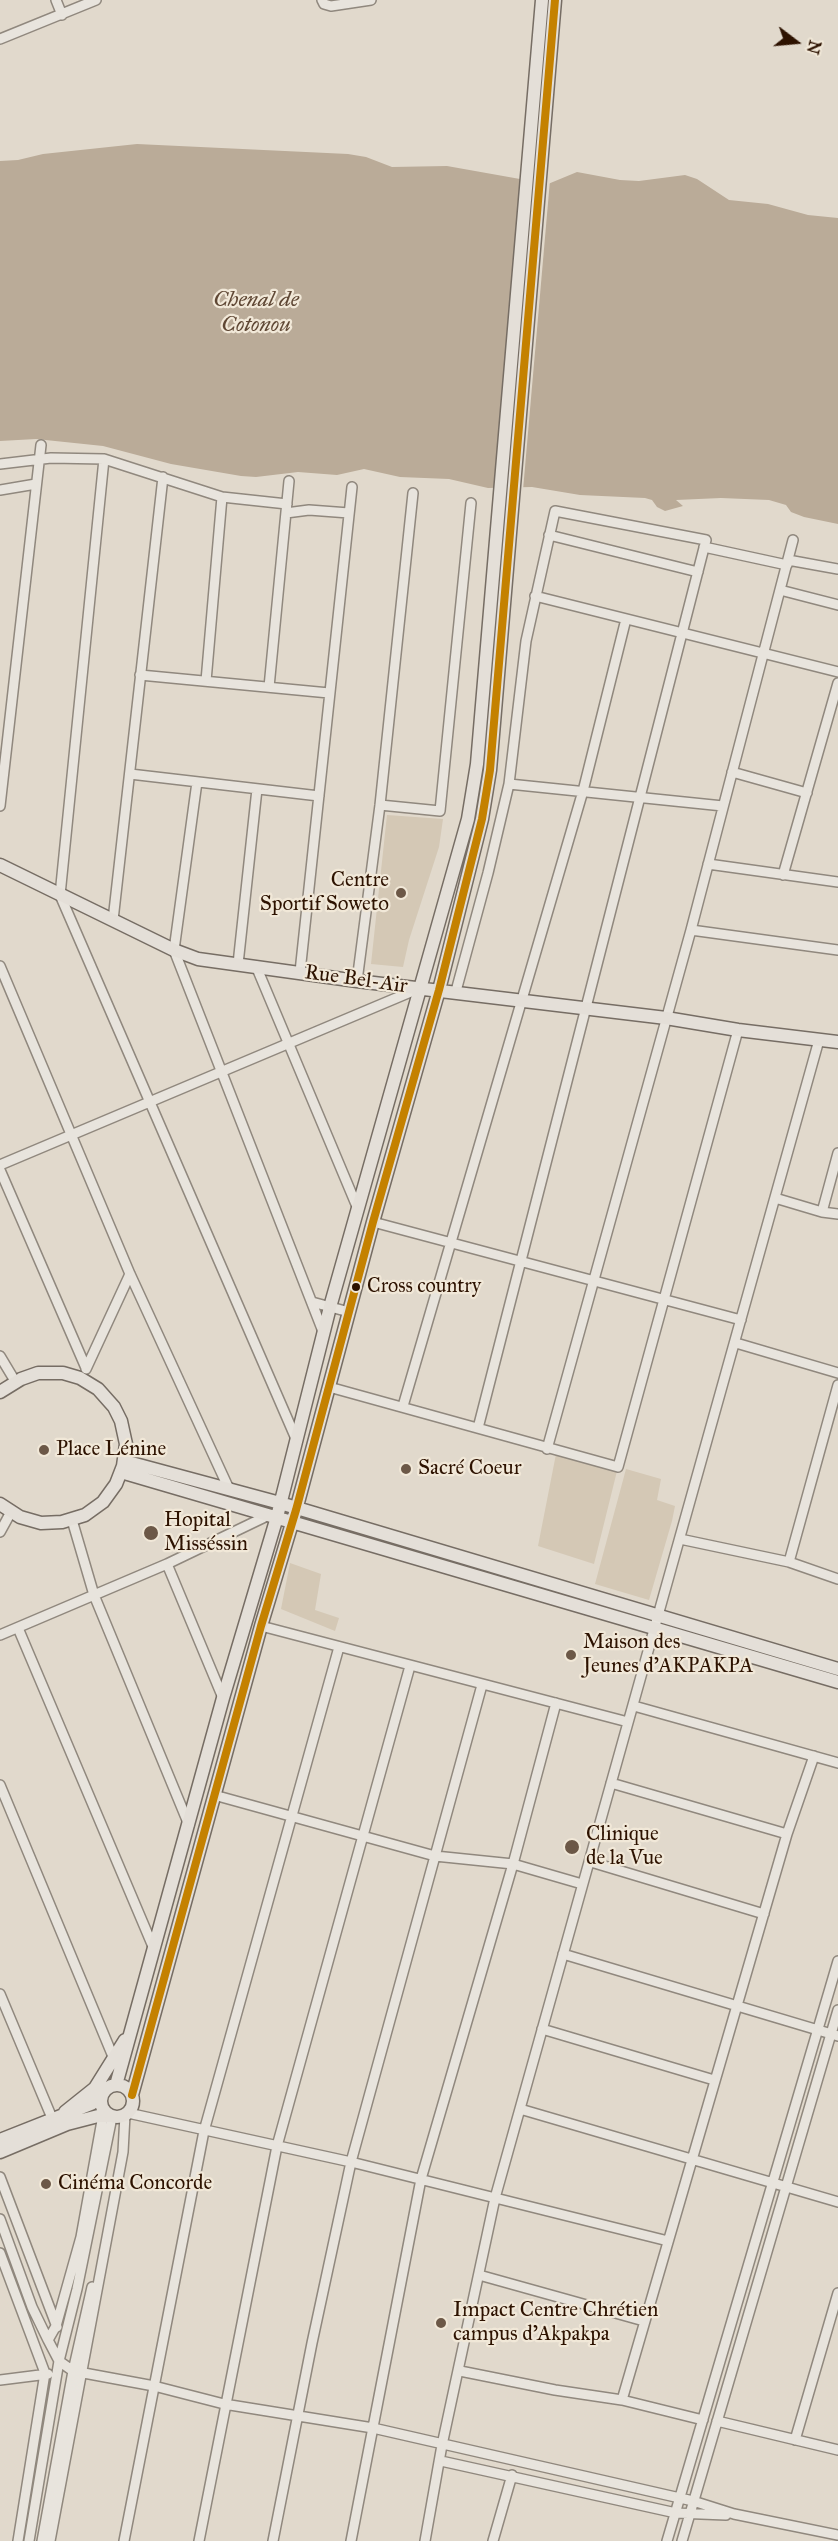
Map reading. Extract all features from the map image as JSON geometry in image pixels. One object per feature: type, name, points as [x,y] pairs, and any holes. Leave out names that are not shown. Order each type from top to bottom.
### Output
[{"type":"main road","points":[[0,2152],[67,2124],[116,2116],[133,2105],[132,2095],[261,1626],[297,1510],[475,851],[487,793],[542,0]]},
{"type":"main road","points":[[116,2085],[273,1516],[280,1503],[330,1307],[460,849],[476,772],[506,509],[547,106],[555,0]]},
{"type":"main road","name":"Rue Bel-Air","points":[[0,866],[174,950],[198,959],[357,981],[666,1017],[738,1030],[838,1042]]},
{"type":"main road","points":[[0,1392],[15,1381],[32,1374],[50,1372],[69,1374],[86,1381],[104,1395],[118,1414],[125,1436],[123,1467],[112,1491],[92,1511],[72,1520],[41,1523],[11,1512],[0,1504]]},
{"type":"main road","points":[[123,1467],[229,1489],[280,1503],[838,1682]]},
{"type":"main road","points":[[123,1467],[293,1522],[657,1623],[838,1669]]},
{"type":"main road","points":[[65,2112],[95,2088],[130,2030],[137,2011]]},
{"type":"main road","points":[[0,2140],[65,2112],[91,2104],[101,2097],[106,2088],[116,2085],[126,2088],[132,2095]]},
{"type":"main road","points":[[101,2097],[102,2108],[116,2116]]},
{"type":"street","points":[[56,0],[62,15]]},
{"type":"street","points":[[0,39],[96,0]]},
{"type":"street","points":[[322,0],[324,4],[331,6],[370,0]]},
{"type":"street","points":[[0,806],[41,445]]},
{"type":"street","points":[[0,464],[39,459],[104,459],[222,497],[286,508],[349,513]]},
{"type":"street","points":[[104,459],[60,895],[297,1441]]},
{"type":"street","points":[[113,920],[163,477]]},
{"type":"street","points":[[269,687],[289,481]]},
{"type":"street","points":[[0,490],[36,484]]},
{"type":"street","points":[[300,972],[352,488]]},
{"type":"street","points":[[357,981],[380,805],[413,493]]},
{"type":"street","points":[[206,681],[222,497]]},
{"type":"street","points":[[380,805],[440,811],[471,503]]},
{"type":"street","points":[[456,991],[488,873],[509,783],[526,642],[555,511],[706,540],[478,1428]]},
{"type":"street","points":[[549,535],[698,572]]},
{"type":"street","points":[[547,1449],[691,930],[793,540]]},
{"type":"street","points":[[704,547],[838,569]]},
{"type":"street","points":[[780,590],[838,605]]},
{"type":"street","points":[[536,596],[838,672]]},
{"type":"street","points":[[403,1406],[583,791],[626,619]]},
{"type":"street","points":[[140,675],[329,693]]},
{"type":"street","points":[[783,875],[838,683]]},
{"type":"street","points":[[732,772],[807,793]]},
{"type":"street","points":[[130,774],[319,796]]},
{"type":"street","points":[[196,782],[174,950],[324,1334]]},
{"type":"street","points":[[509,783],[723,806]]},
{"type":"street","points":[[238,964],[257,789]]},
{"type":"street","points":[[708,864],[838,882]]},
{"type":"street","points":[[691,930],[838,950]]},
{"type":"street","points":[[0,966],[130,1274],[229,1489]]},
{"type":"street","points":[[256,966],[358,1209]]},
{"type":"street","points":[[0,1165],[420,988]]},
{"type":"street","points":[[329,1387],[618,1467],[738,1030]]},
{"type":"street","points":[[425,2541],[441,2461],[442,2445],[460,2371],[495,2198],[582,1884],[591,1862],[611,1783],[819,1040]]},
{"type":"street","points":[[822,1212],[838,1154]]},
{"type":"street","points":[[0,1170],[86,1368],[86,1381]]},
{"type":"street","points":[[775,1198],[822,1212],[838,1214]]},
{"type":"street","points":[[373,1222],[741,1320]]},
{"type":"street","points":[[86,1368],[130,1274]]},
{"type":"street","points":[[312,1302],[349,1312]]},
{"type":"street","points":[[736,1342],[838,1373]]},
{"type":"street","points":[[0,1356],[15,1381]]},
{"type":"street","points":[[789,1562],[838,1385]]},
{"type":"street","points":[[0,1532],[11,1512]]},
{"type":"street","points":[[0,1635],[273,1516]]},
{"type":"street","points":[[72,1520],[93,1595],[189,1825]]},
{"type":"street","points":[[680,1539],[789,1562],[838,1579]]},
{"type":"street","points":[[166,1564],[223,1698]]},
{"type":"street","points":[[261,1626],[628,1722]]},
{"type":"street","points":[[18,1628],[154,1949]]},
{"type":"street","points":[[124,2541],[204,2130],[339,1647]]},
{"type":"street","points":[[199,2541],[277,2146],[410,1666]]},
{"type":"street","points":[[273,2541],[351,2162],[482,1685]]},
{"type":"street","points":[[351,2541],[421,2179],[513,1864],[556,1703]]},
{"type":"street","points":[[634,1706],[838,1762]]},
{"type":"street","points":[[622,2400],[787,1834],[814,1756]]},
{"type":"street","points":[[611,1783],[787,1834]]},
{"type":"street","points":[[0,1785],[114,2059]]},
{"type":"street","points":[[214,1795],[435,1856],[513,1864],[582,1884]]},
{"type":"street","points":[[591,1862],[764,1914]]},
{"type":"street","points":[[563,1954],[834,2035]]},
{"type":"street","points":[[667,2541],[838,1961]]},
{"type":"street","points":[[0,1994],[52,2118]]},
{"type":"street","points":[[682,2541],[785,2188],[834,2035],[838,2010]]},
{"type":"street","points":[[542,2029],[714,2080]]},
{"type":"street","points":[[520,2109],[838,2202]]},
{"type":"street","points":[[116,2116],[204,2130],[351,2162],[668,2241]]},
{"type":"street","points":[[48,2340],[56,2326],[116,2116]]},
{"type":"street","points":[[29,2541],[59,2361],[116,2116]]},
{"type":"street","points":[[50,2541],[77,2372],[77,2356],[100,2246],[116,2116]]},
{"type":"street","points":[[42,2541],[123,2152],[116,2116]]},
{"type":"street","points":[[0,2177],[56,2326],[64,2343],[77,2356]]},
{"type":"street","points":[[0,2219],[32,2307],[48,2340],[59,2361],[77,2372],[154,2386],[225,2404],[298,2418],[373,2428],[693,2501],[734,2514],[838,2535]]},
{"type":"street","points":[[0,2253],[45,2373],[18,2541]]},
{"type":"street","points":[[479,2275],[644,2321]]},
{"type":"street","points":[[795,2440],[838,2293]]},
{"type":"street","points":[[460,2371],[555,2390],[622,2400],[703,2420]]},
{"type":"street","points":[[0,2380],[45,2373],[57,2375]]},
{"type":"street","points":[[717,2421],[838,2450]]},
{"type":"street","points":[[441,2461],[512,2475],[676,2514],[734,2514]]},
{"type":"street","points":[[493,2541],[512,2475]]},
{"type":"shaded area","name":"Centre Sportif Soweto","points":[[387,815],[443,819],[439,847],[409,940],[403,967],[371,964]]},
{"type":"shaded area","points":[[556,1454],[618,1467],[594,1564],[538,1546]]},
{"type":"shaded area","points":[[626,1469],[661,1479],[657,1500],[675,1506],[649,1600],[595,1584]]},
{"type":"shaded area","points":[[290,1563],[321,1574],[315,1610],[339,1618],[335,1631],[281,1609]]},
{"type":"water","name":"Chenal de Cotonou","points":[[137,144],[348,154],[366,157],[392,167],[447,166],[548,184],[577,172],[639,181],[685,175],[697,179],[729,200],[768,204],[808,215],[838,218],[838,524],[804,517],[791,512],[786,505],[769,500],[721,498],[676,500],[683,506],[665,511],[657,507],[652,500],[645,498],[580,495],[532,487],[488,488],[449,479],[400,477],[364,469],[337,475],[298,472],[256,477],[241,476],[171,464],[103,446],[36,439],[0,441],[0,161]]},
{"type":"pier","points":[[523,178],[550,180],[523,490],[496,491]]},
{"type":"transit line","points":[[132,2095],[439,990],[482,819],[490,770],[555,0]]},
{"type":"place","name":"Centre Sportif Soweto","points":[[401,893]]},
{"type":"place","name":"Cross country","points":[[356,1287]]},
{"type":"place","name":"Place Lénine","points":[[44,1450]]},
{"type":"place","name":"Sacré Coeur","points":[[406,1469]]},
{"type":"place","name":"Hopital Misséssin","points":[[151,1533]]},
{"type":"place","name":"Maison des Jeunes d'AKPAKPA","points":[[571,1655]]},
{"type":"place","name":"Clinique de la Vue","points":[[572,1847]]},
{"type":"place","name":"Cinéma Concorde","points":[[46,2184]]},
{"type":"place","name":"Impact Centre Chrétien campus d'Akpakpa","points":[[441,2323]]}]
